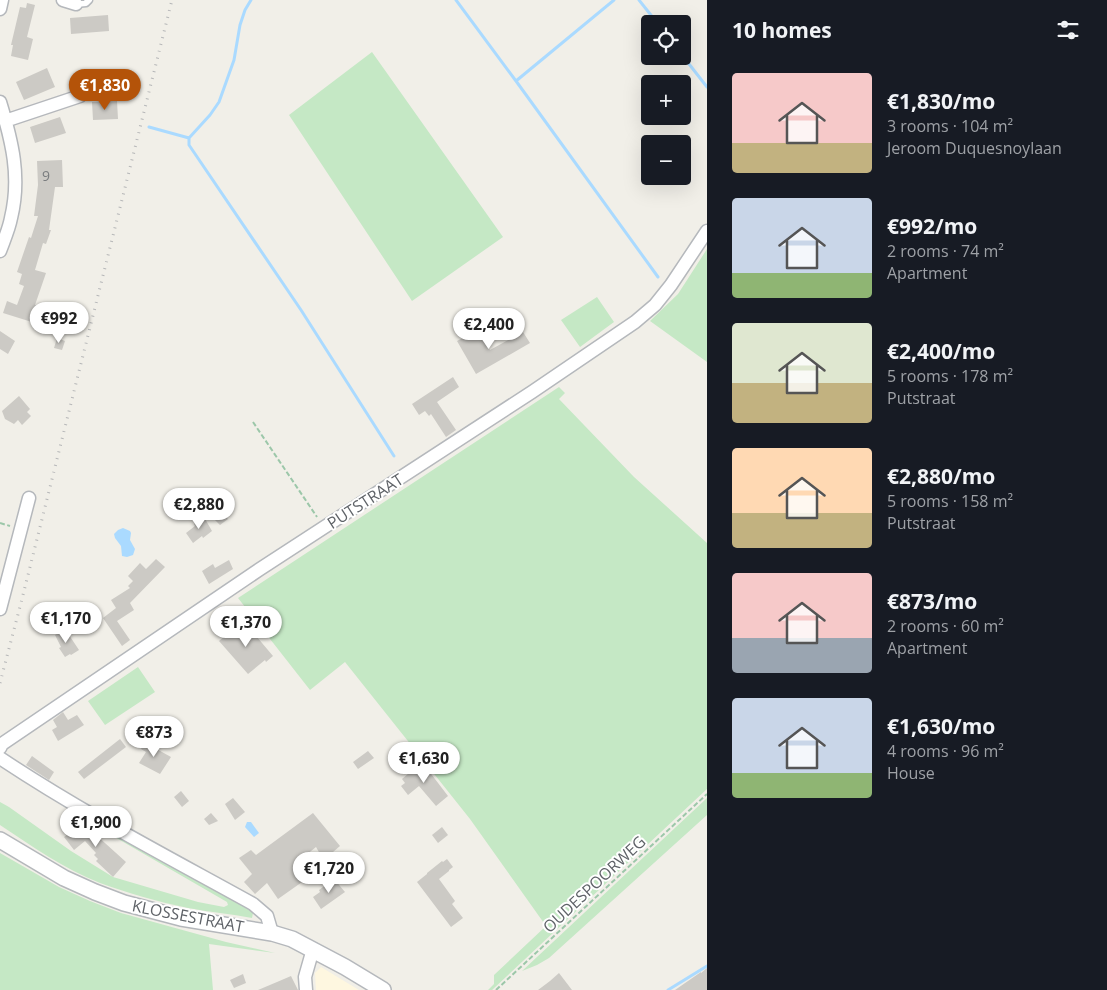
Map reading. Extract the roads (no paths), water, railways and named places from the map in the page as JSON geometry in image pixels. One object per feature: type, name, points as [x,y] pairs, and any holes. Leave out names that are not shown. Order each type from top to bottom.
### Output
[{"type":"street","points":[[0,9],[2,0]]},
{"type":"street","points":[[63,0],[76,4]]},
{"type":"street","points":[[6,120],[80,96]]},
{"type":"street","points":[[0,102],[14,155],[16,188],[11,218],[0,251]]},
{"type":"street","name":"PUTSTRAAT","points":[[0,748],[2,744],[260,569],[519,401],[634,322],[655,305],[671,286],[707,231]]},
{"type":"street","points":[[0,609],[29,498]]},
{"type":"street","points":[[0,758],[104,822],[253,904],[267,916],[272,933]]},
{"type":"street","name":"KLOSSESTRAAT","points":[[0,840],[64,878],[124,903],[181,918],[272,933],[292,939],[313,949],[383,990]]},
{"type":"street","points":[[306,990],[305,977],[313,949]]},
{"type":"lane","points":[[76,4],[86,3],[89,0]]},
{"type":"water","points":[[123,528],[130,531],[130,540],[135,549],[133,555],[127,557],[122,556],[121,546],[114,534]]},
{"type":"water","points":[[247,822],[251,822],[259,833],[254,837],[245,827]]},
{"type":"waterway","points":[[149,127],[189,138],[210,115],[219,102],[234,60],[240,25],[251,0]]},
{"type":"waterway","points":[[456,0],[516,81],[614,0]]},
{"type":"waterway","points":[[639,0],[651,15]]},
{"type":"waterway","points":[[690,65],[707,87]]},
{"type":"waterway","points":[[516,81],[658,277]]},
{"type":"waterway","points":[[189,138],[189,145],[301,310],[394,456]]},
{"type":"waterway","points":[[668,990],[707,966]]},
{"type":"railway","points":[[0,683],[172,0]]}]
